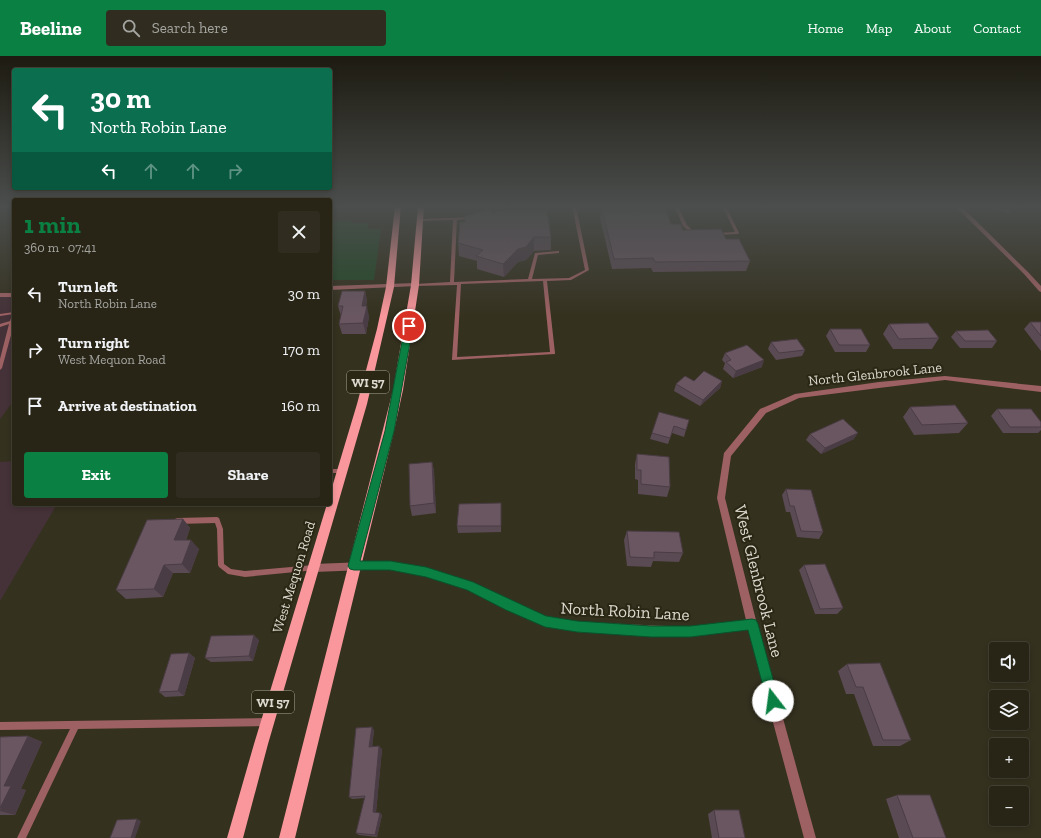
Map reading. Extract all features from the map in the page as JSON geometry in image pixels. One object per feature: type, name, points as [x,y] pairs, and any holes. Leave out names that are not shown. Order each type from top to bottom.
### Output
[{"type":"main road","name":"West Mequon Road","points":[[235,838],[267,722],[362,404],[382,329],[390,287],[394,242]]},
{"type":"main road","name":"WI 57","points":[[287,838],[354,566],[391,424],[402,368],[415,285],[419,242]]},
{"type":"street","points":[[995,242],[1041,290]]},
{"type":"street","points":[[332,288],[415,285]]},
{"type":"street","points":[[0,295],[12,295]]},
{"type":"street","name":"North Glenbrook Lane","points":[[763,411],[798,396],[879,384],[945,378],[1041,389]]},
{"type":"street","name":"West Glenbrook Lane","points":[[763,411],[727,456],[721,498],[752,624],[810,838]]},
{"type":"street","name":"North Robin Lane","points":[[314,568],[390,566],[426,572],[470,585],[510,606],[545,621],[577,627],[690,632],[752,624]]},
{"type":"lane","points":[[452,284],[454,242]]},
{"type":"lane","points":[[415,285],[570,279],[587,270],[581,242]]},
{"type":"lane","points":[[530,281],[536,254],[558,252]]},
{"type":"lane","points":[[459,284],[454,359],[553,353],[545,280]]},
{"type":"lane","points":[[0,315],[12,314]]},
{"type":"lane","points":[[0,326],[12,322]]},
{"type":"lane","points":[[0,368],[12,322]]},
{"type":"lane","points":[[332,471],[343,471]]},
{"type":"lane","points":[[166,521],[217,520],[220,529],[221,565],[230,572],[245,574],[314,568]]},
{"type":"lane","points":[[0,726],[267,722]]},
{"type":"lane","points":[[21,838],[76,725]]},
{"type":"shaded area","points":[[0,295],[12,295],[12,403],[0,419]]},
{"type":"shaded area","points":[[12,461],[12,506],[56,506],[0,601],[0,462]]},
{"type":"green space","points":[[332,242],[379,242],[374,280],[332,280]]},
{"type":"building","points":[[530,242],[526,247],[518,249],[503,264],[476,256],[483,250],[458,243]]},
{"type":"building","points":[[610,242],[741,242],[750,261],[655,262],[653,258],[614,259]]},
{"type":"building","points":[[342,291],[365,291],[362,306],[367,306],[363,323],[339,324],[343,306],[338,306]]},
{"type":"building","points":[[1030,322],[1041,322],[1041,336]]},
{"type":"building","points":[[928,323],[939,338],[899,339],[889,324]]},
{"type":"building","points":[[830,329],[861,329],[870,345],[839,345]]},
{"type":"building","points":[[988,330],[997,341],[965,341],[956,331]]},
{"type":"building","points":[[797,339],[805,350],[779,353],[771,342]]},
{"type":"building","points":[[747,345],[764,360],[736,371],[726,362],[731,360],[725,353]]},
{"type":"building","points":[[704,371],[722,381],[703,400],[676,384],[685,376],[694,381]]},
{"type":"building","points":[[955,405],[968,423],[922,425],[910,407]]},
{"type":"building","points":[[997,409],[1031,409],[1041,422],[1041,427],[1010,427]]},
{"type":"building","points":[[659,412],[689,420],[686,430],[674,426],[670,438],[652,433]]},
{"type":"building","points":[[843,419],[858,433],[825,448],[810,434]]},
{"type":"building","points":[[637,454],[669,457],[670,487],[641,484],[641,470],[637,470]]},
{"type":"building","points":[[432,462],[434,503],[410,506],[409,464]]},
{"type":"building","points":[[786,489],[811,490],[823,532],[801,531],[794,506],[790,506]]},
{"type":"building","points":[[501,503],[501,526],[457,526],[459,504]]},
{"type":"building","points":[[183,519],[174,540],[191,540],[182,564],[164,565],[154,589],[116,590],[147,520]]},
{"type":"building","points":[[627,531],[679,532],[683,553],[654,552],[654,558],[630,557]]},
{"type":"building","points":[[825,564],[843,608],[820,609],[804,565]]},
{"type":"building","points":[[254,635],[249,656],[205,658],[211,636]]},
{"type":"building","points":[[189,653],[178,691],[159,692],[171,654]]},
{"type":"building","points":[[880,663],[911,740],[883,740],[863,687],[856,687],[847,664]]},
{"type":"building","points":[[372,727],[369,747],[379,746],[373,812],[380,813],[375,835],[356,833],[365,796],[349,797],[356,728]]},
{"type":"building","points":[[28,736],[4,786],[11,786],[0,808],[0,737]]},
{"type":"building","points":[[897,795],[930,795],[946,838],[913,838]]},
{"type":"building","points":[[714,810],[739,810],[745,838],[719,838]]},
{"type":"building","points":[[137,819],[131,838],[110,838],[117,820]]},
{"type":"route","points":[[409,326],[405,354],[389,431],[354,566],[390,566],[426,572],[470,585],[510,606],[545,621],[577,627],[690,632],[752,624],[773,701]]}]
